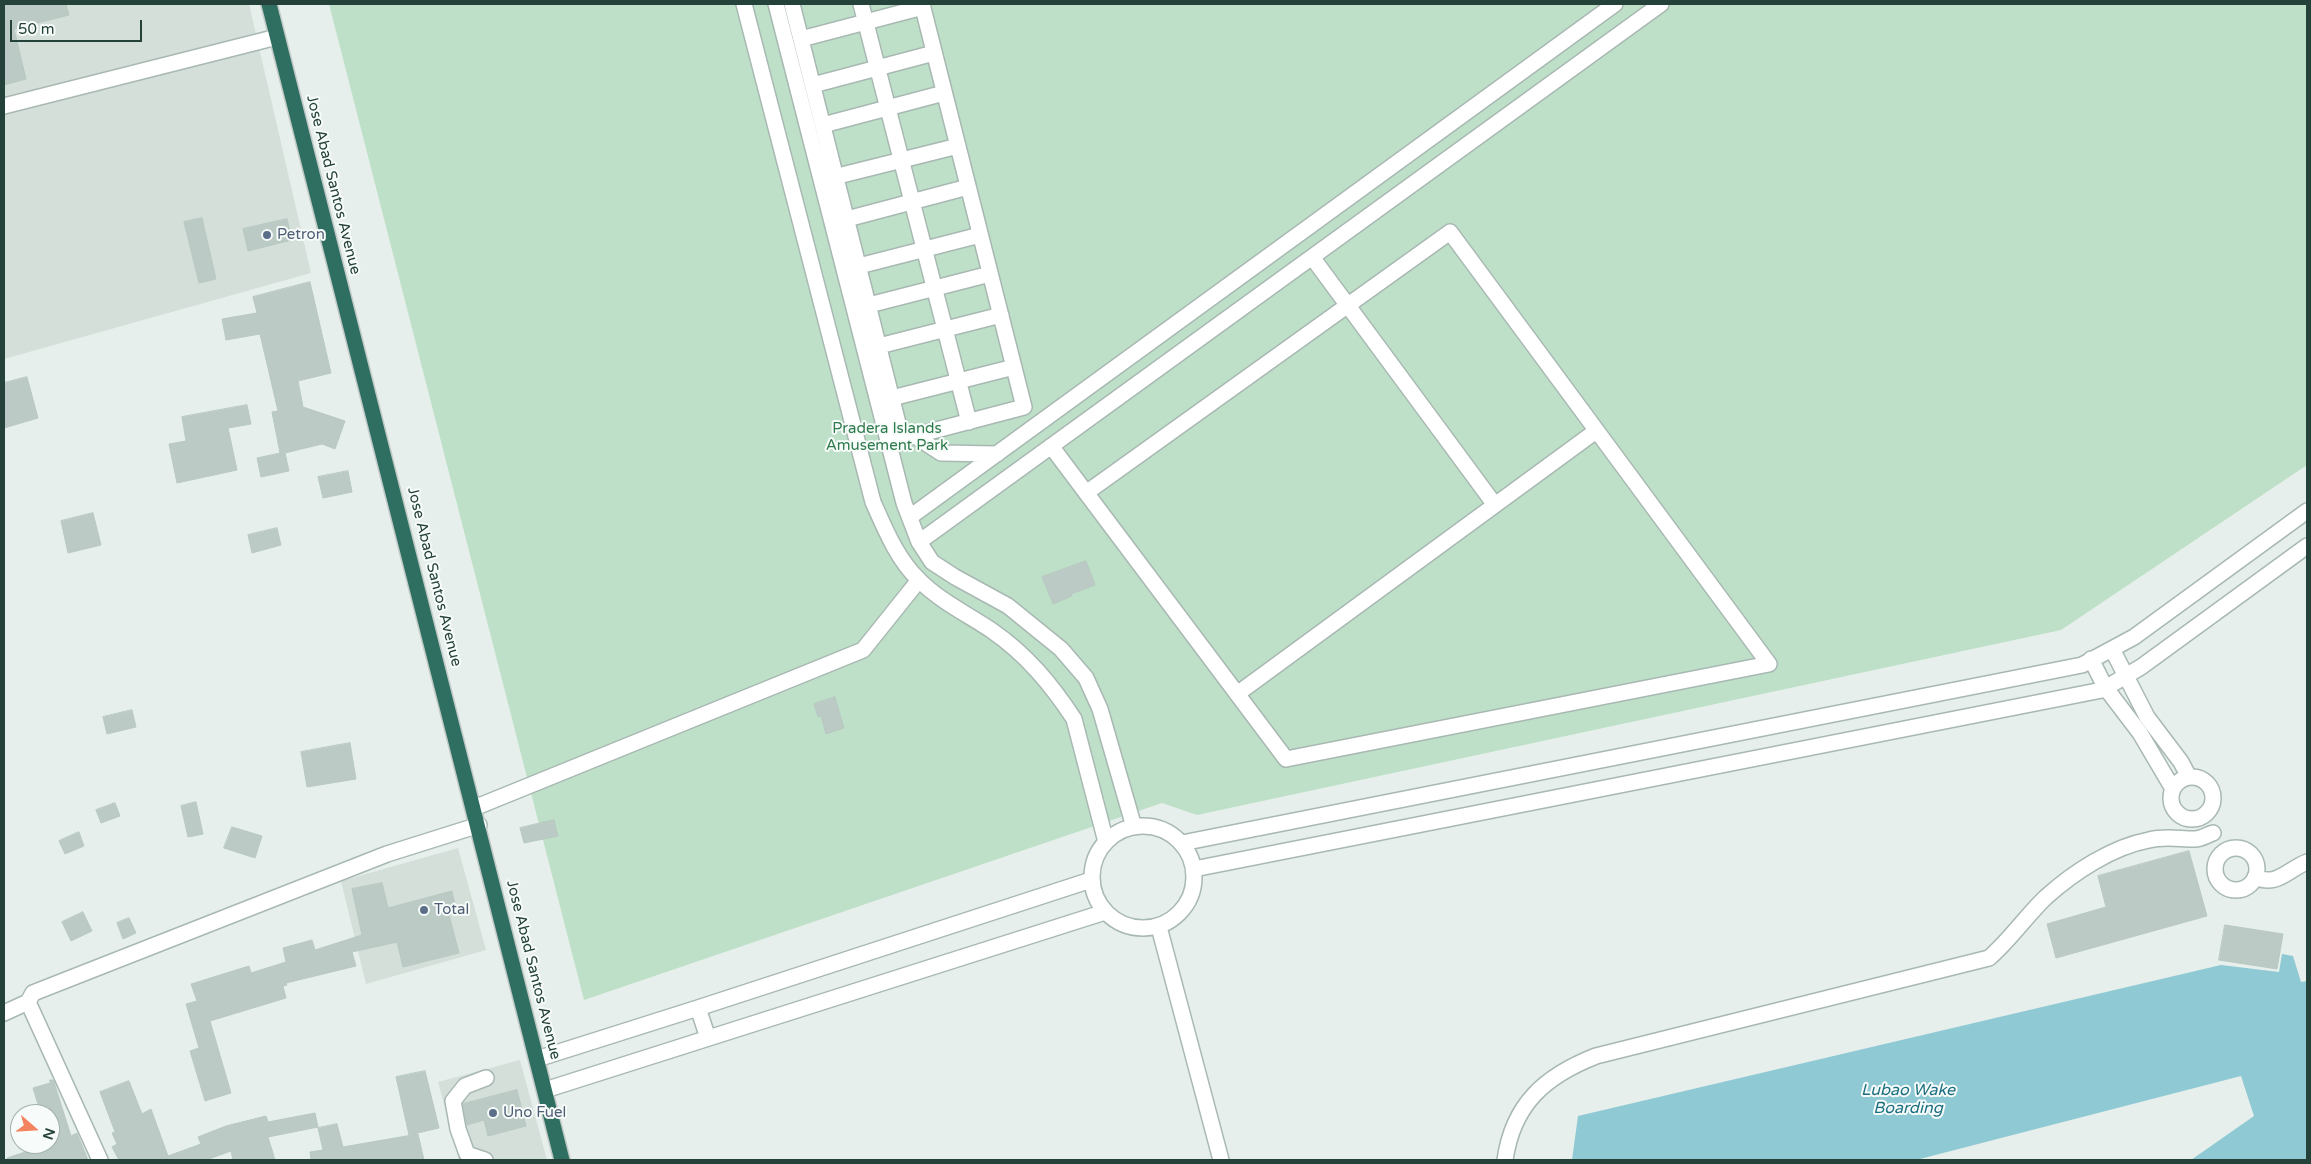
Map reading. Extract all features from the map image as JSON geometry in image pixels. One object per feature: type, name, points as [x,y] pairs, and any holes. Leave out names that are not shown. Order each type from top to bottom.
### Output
[{"type":"highway","name":"Jose Abad Santos Avenue","points":[[269,4],[479,825],[562,1160]]},
{"type":"street","points":[[744,4],[873,502],[888,536],[919,580],[939,597],[992,630],[1028,659],[1063,702],[1074,719],[1106,842]]},
{"type":"street","points":[[776,4],[829,179],[904,502],[919,542],[932,562],[1008,606],[1035,627],[1061,649],[1086,678],[1100,709],[1134,827]]},
{"type":"street","points":[[792,4],[823,125],[829,179],[847,219],[902,439],[1024,407],[922,6],[801,39]]},
{"type":"street","points":[[861,4],[969,422]]},
{"type":"street","points":[[910,517],[1615,4]]},
{"type":"street","points":[[919,542],[1661,4]]},
{"type":"street","points":[[4,106],[277,37]]},
{"type":"street","points":[[813,85],[934,53]]},
{"type":"street","points":[[823,125],[944,93]]},
{"type":"street","points":[[829,179],[958,146]]},
{"type":"street","points":[[847,219],[968,187]]},
{"type":"street","points":[[1051,446],[1086,493],[1286,759],[1769,664],[1450,232],[1086,493]]},
{"type":"street","points":[[859,266],[980,235]]},
{"type":"street","points":[[1312,256],[1494,505]]},
{"type":"street","points":[[869,305],[990,274]]},
{"type":"street","points":[[879,346],[1001,315]]},
{"type":"street","points":[[892,398],[1014,366]]},
{"type":"street","points":[[1237,694],[1596,431]]},
{"type":"street","points":[[915,436],[941,453],[997,454]]},
{"type":"street","points":[[1182,843],[2082,665],[2134,637],[2307,510]]},
{"type":"street","points":[[1194,869],[2102,690],[2128,675],[2307,546]]},
{"type":"street","points":[[474,808],[864,650],[919,580]]},
{"type":"street","points":[[2112,649],[2128,675],[2147,717],[2181,762],[2189,777]]},
{"type":"street","points":[[2091,659],[2105,687],[2140,733],[2173,789]]},
{"type":"street","points":[[2189,777],[2205,782],[2212,791],[2210,807],[2203,816],[2190,819],[2178,814],[2171,802],[2173,789],[2177,783],[2189,777]]},
{"type":"street","points":[[2203,816],[2226,851]]},
{"type":"street","points":[[4,1013],[28,1002],[33,993],[378,857],[479,825]]},
{"type":"street","points":[[1134,827],[1155,827],[1170,833],[1182,843],[1190,855],[1194,869],[1194,884],[1190,898],[1183,910],[1172,920],[1159,926],[1144,929],[1130,927],[1116,921],[1104,912],[1098,902],[1092,880],[1093,864],[1100,849],[1106,842],[1124,829],[1134,827]]},
{"type":"street","points":[[1505,1160],[1508,1143],[1522,1108],[1546,1084],[1573,1065],[1596,1056],[1989,958],[2005,944],[2045,898],[2072,876],[2111,853],[2148,840],[2174,837],[2196,839],[2213,833]]},
{"type":"street","points":[[2236,848],[2249,853],[2256,863],[2256,877],[2242,889],[2235,890],[2222,885],[2215,872],[2218,858],[2226,851],[2236,848]]},
{"type":"street","points":[[2256,877],[2265,881],[2277,880],[2295,867],[2307,862]]},
{"type":"street","points":[[537,1058],[698,1008],[1092,880]]},
{"type":"street","points":[[545,1090],[1104,912]]},
{"type":"street","points":[[1159,926],[1221,1160]]},
{"type":"street","points":[[28,1002],[100,1160]]},
{"type":"street","points":[[698,1008],[708,1038]]},
{"type":"street","points":[[485,1160],[467,1154],[458,1129],[453,1101],[465,1086],[486,1078]]},
{"type":"shaded area","points":[[4,4],[249,4],[311,273],[4,359]]},
{"type":"shaded area","points":[[458,848],[486,950],[366,984],[341,881]]},
{"type":"shaded area","points":[[520,1060],[547,1160],[459,1160],[438,1082]]},
{"type":"green space","name":"Pradera Islands Amusement Park","points":[[329,4],[2307,4],[2307,465],[2061,630],[1197,815],[1162,803],[584,1000]]},
{"type":"water","name":"Lubao Wake Boarding","points":[[2282,954],[2293,956],[2301,982],[2307,981],[2307,1160],[2191,1160],[2254,1116],[2241,1076],[1916,1160],[1572,1160],[1578,1116],[2221,965],[2279,972]]},
{"type":"building","points":[[4,4],[66,4],[69,15],[14,29],[26,79],[4,85]]},
{"type":"building","points":[[202,218],[216,279],[199,283],[184,222]]},
{"type":"building","name":"Petron","points":[[287,219],[292,240],[248,251],[243,229]]},
{"type":"building","points":[[310,282],[331,373],[298,381],[303,407],[345,421],[335,449],[322,444],[285,453],[289,471],[261,477],[257,458],[280,453],[272,412],[278,411],[260,334],[226,340],[222,319],[257,313],[253,297]]},
{"type":"building","points":[[27,377],[38,418],[4,428],[4,383]]},
{"type":"building","points":[[247,405],[251,424],[228,428],[237,470],[177,483],[169,444],[186,441],[182,417]]},
{"type":"building","points":[[348,471],[352,492],[323,498],[318,477]]},
{"type":"building","points":[[93,513],[101,545],[68,553],[61,521]]},
{"type":"building","points":[[277,528],[281,545],[252,553],[248,535]]},
{"type":"building","points":[[1086,561],[1095,585],[1071,594],[1072,596],[1053,604],[1042,577]]},
{"type":"building","points":[[835,697],[844,728],[826,734],[821,716],[818,717],[814,704]]},
{"type":"building","points":[[132,710],[136,727],[107,734],[103,717]]},
{"type":"building","points":[[350,743],[356,779],[307,787],[301,752]]},
{"type":"building","points":[[196,802],[203,834],[188,837],[181,806]]},
{"type":"building","points":[[115,803],[120,816],[101,823],[96,810]]},
{"type":"building","points":[[554,820],[558,836],[524,843],[520,828]]},
{"type":"building","points":[[232,827],[262,836],[255,858],[224,848]]},
{"type":"building","points":[[79,832],[84,846],[65,854],[59,841]]},
{"type":"building","points":[[2189,851],[2207,916],[2056,958],[2047,924],[2106,907],[2098,876]]},
{"type":"building","points":[[382,883],[388,908],[452,891],[457,913],[449,915],[459,953],[403,967],[397,942],[352,952],[356,966],[286,983],[287,985],[283,986],[286,998],[210,1021],[231,1093],[205,1101],[190,1051],[199,1048],[186,1004],[197,1001],[191,984],[249,966],[251,973],[286,962],[283,948],[312,940],[315,950],[362,935],[352,889]]},
{"type":"building","points":[[83,912],[92,931],[71,941],[62,922]]},
{"type":"building","points":[[129,918],[136,933],[123,939],[117,923]]},
{"type":"building","points":[[2225,925],[2283,934],[2277,969],[2219,960]]},
{"type":"building","points":[[425,1071],[439,1128],[409,1135],[396,1077]]},
{"type":"building","points":[[50,1080],[53,1080],[71,1136],[77,1133],[88,1160],[7,1160],[7,1158],[19,1154],[60,1154],[60,1104],[38,1104],[33,1088],[50,1083]]},
{"type":"building","points":[[129,1081],[142,1114],[151,1109],[168,1156],[201,1144],[198,1137],[226,1126],[266,1116],[268,1122],[315,1113],[318,1127],[268,1137],[275,1160],[233,1160],[231,1151],[206,1160],[119,1160],[112,1147],[117,1144],[112,1133],[115,1132],[100,1092]]},
{"type":"building","name":"Uno Fuel","points":[[517,1090],[526,1126],[488,1136],[484,1120],[467,1125],[463,1104]]},
{"type":"building","points":[[337,1124],[343,1147],[418,1134],[424,1160],[311,1160],[310,1152],[323,1150],[318,1128]]},
{"type":"place","name":"Petron","points":[[267,235]]},
{"type":"place","name":"Total","points":[[424,910]]},
{"type":"place","name":"Uno Fuel","points":[[493,1113]]}]
